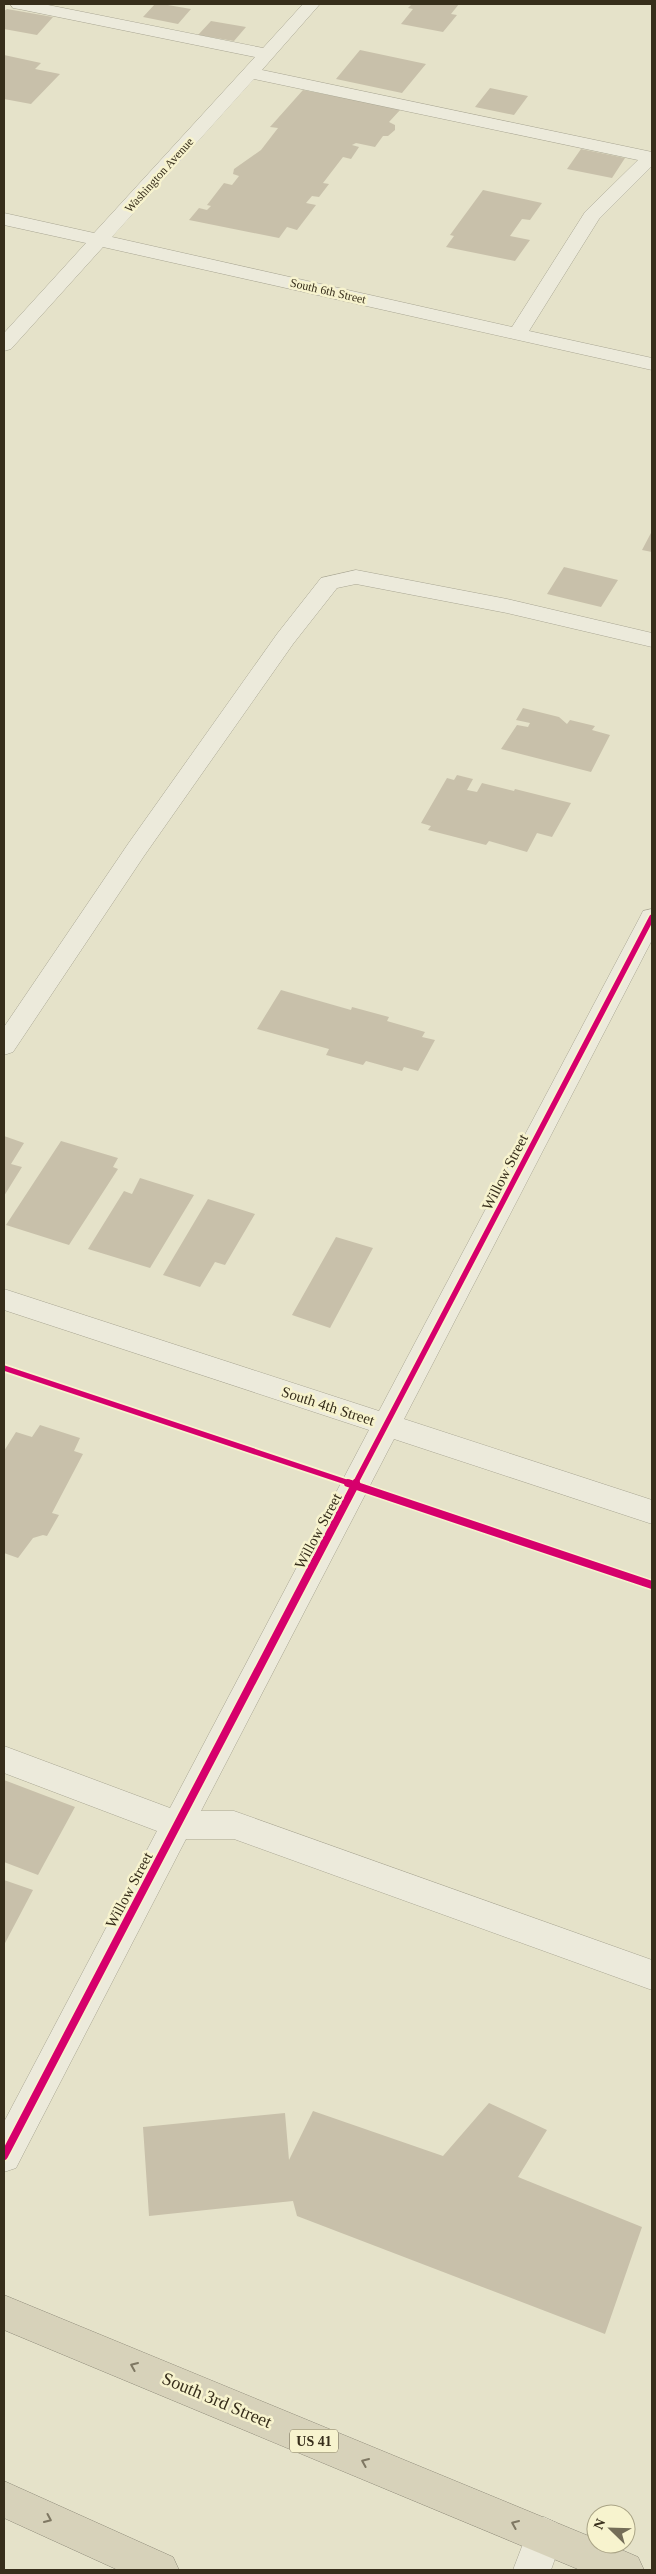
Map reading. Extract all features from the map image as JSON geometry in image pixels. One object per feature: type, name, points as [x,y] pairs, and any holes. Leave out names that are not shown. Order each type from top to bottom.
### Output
[{"type":"highway","name":"South 3rd Street","points":[[4,2312],[625,2570]]},
{"type":"highway","points":[[4,2499],[160,2570]]},
{"type":"street","points":[[19,4],[267,54]]},
{"type":"street","name":"Washington Avenue","points":[[4,345],[100,241],[312,4]]},
{"type":"street","points":[[250,73],[652,157]]},
{"type":"street","points":[[518,334],[592,216],[652,157]]},
{"type":"street","name":"South 6th Street","points":[[4,219],[652,364]]},
{"type":"street","points":[[4,1046],[136,850],[285,639],[329,583],[356,577],[507,606],[652,640]]},
{"type":"street","name":"Willow Street","points":[[4,2156],[388,1426],[652,917]]},
{"type":"street","name":"South 4th Street","points":[[4,1299],[652,1512]]},
{"type":"street","points":[[4,1759],[178,1825],[234,1824],[652,1975]]},
{"type":"street","points":[[532,2570],[544,2536]]},
{"type":"building","points":[[155,4],[191,9],[178,24],[143,17]]},
{"type":"building","points":[[412,4],[459,4],[451,14],[457,15],[443,32],[401,24],[413,9],[408,8]]},
{"type":"building","points":[[7,9],[53,17],[37,35],[4,29],[4,11]]},
{"type":"building","points":[[211,21],[246,27],[234,41],[198,35]]},
{"type":"building","points":[[360,50],[426,64],[402,93],[336,79]]},
{"type":"building","points":[[4,55],[41,63],[35,69],[60,74],[31,104],[4,99]]},
{"type":"building","points":[[490,88],[528,96],[514,115],[475,107]]},
{"type":"building","points":[[303,90],[401,109],[389,122],[395,125],[395,130],[388,136],[383,136],[375,147],[356,143],[352,145],[359,147],[351,159],[343,157],[323,183],[329,184],[319,197],[312,196],[306,203],[316,205],[297,230],[287,227],[279,238],[189,220],[199,208],[207,210],[211,206],[207,205],[224,183],[232,185],[239,176],[233,174],[234,169],[261,150],[278,128],[270,127]]},
{"type":"building","points":[[581,149],[625,158],[612,178],[567,169]]},
{"type":"building","points":[[483,190],[542,203],[530,220],[522,219],[510,236],[530,240],[515,261],[446,247],[454,236],[450,235]]},
{"type":"building","points":[[652,531],[652,552],[642,550]]},
{"type":"building","points":[[564,567],[618,580],[601,607],[547,594]]},
{"type":"building","points":[[523,708],[559,717],[567,724],[570,720],[595,726],[592,730],[610,735],[591,772],[501,749],[517,725],[528,727],[530,723],[516,720]]},
{"type":"building","points":[[457,775],[473,779],[467,790],[477,792],[482,783],[571,803],[552,837],[537,833],[527,852],[489,841],[486,845],[428,830],[431,826],[421,823],[447,778],[454,780]]},
{"type":"building","points":[[281,990],[351,1010],[352,1007],[389,1017],[387,1021],[425,1032],[422,1037],[435,1040],[418,1071],[404,1067],[402,1071],[366,1061],[363,1065],[326,1055],[329,1049],[257,1029]]},
{"type":"building","points":[[4,1136],[24,1143],[11,1164],[22,1167],[4,1196]]},
{"type":"building","points":[[61,1141],[118,1158],[113,1167],[118,1169],[69,1245],[6,1225]]},
{"type":"building","points":[[140,1178],[194,1195],[150,1268],[88,1249],[124,1191],[132,1194]]},
{"type":"building","points":[[208,1199],[255,1214],[225,1265],[215,1262],[200,1287],[163,1275]]},
{"type":"building","points":[[336,1237],[373,1248],[330,1328],[292,1315]]},
{"type":"building","points":[[40,1425],[80,1438],[74,1451],[83,1454],[52,1513],[59,1515],[47,1536],[43,1535],[33,1538],[18,1558],[4,1553],[4,1451],[16,1432],[32,1437]]},
{"type":"building","points":[[4,1780],[75,1807],[38,1875],[4,1862]]},
{"type":"building","points":[[4,1880],[33,1890],[4,1945]]},
{"type":"building","points":[[489,2103],[547,2130],[518,2177],[642,2227],[605,2334],[297,2216],[293,2201],[149,2216],[143,2127],[285,2113],[289,2160],[313,2111],[443,2156]]},
{"type":"cycle path","points":[[4,2156],[652,917]]},
{"type":"cycle path","points":[[4,1368],[652,1585]]}]
